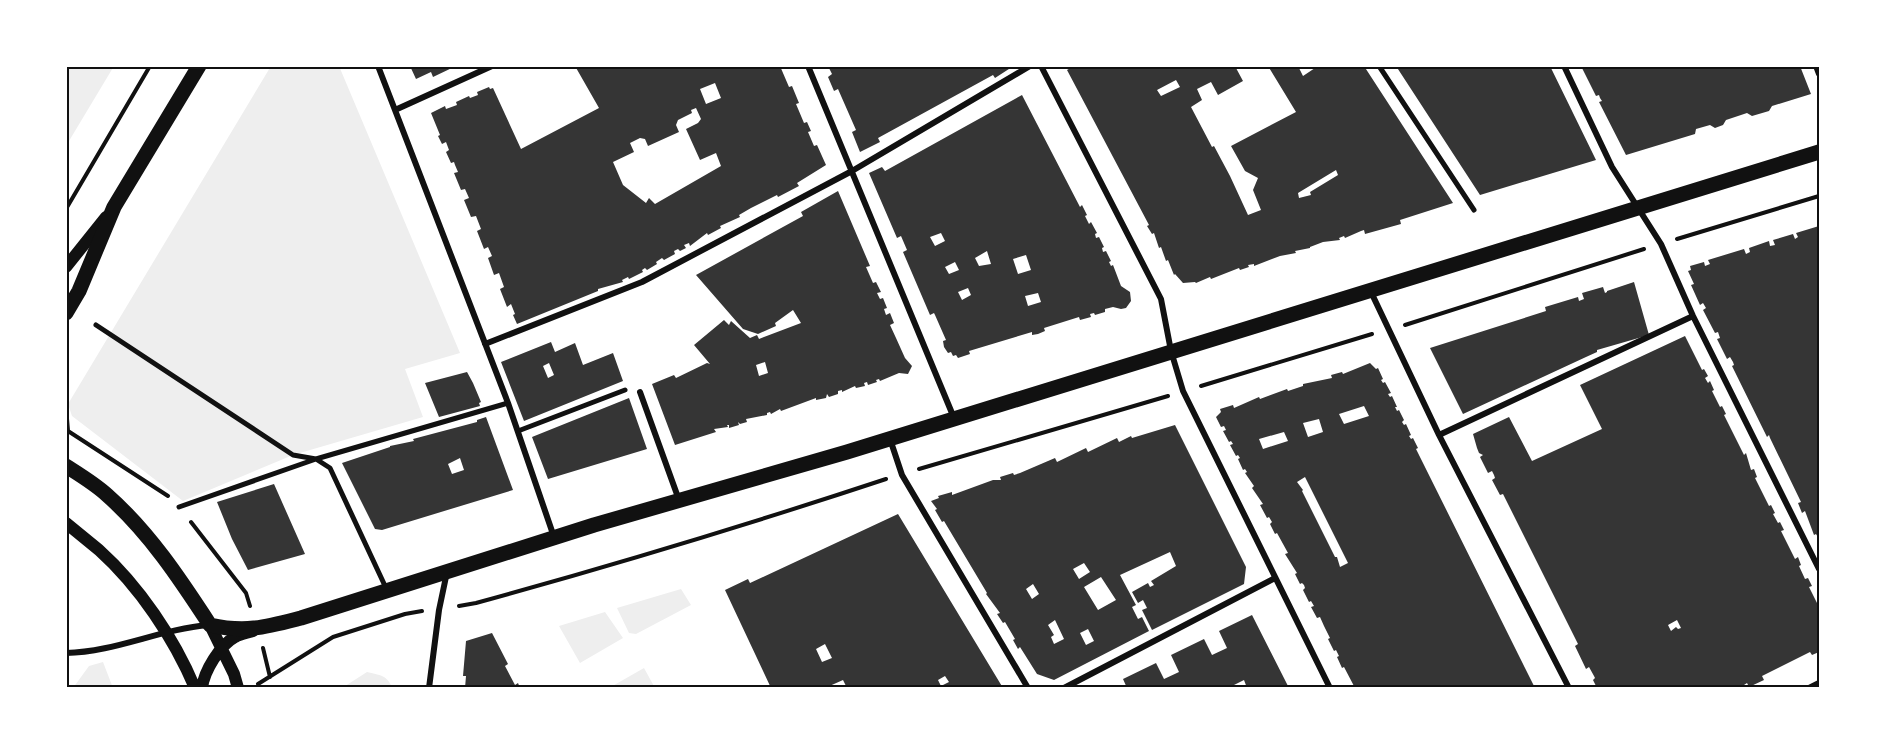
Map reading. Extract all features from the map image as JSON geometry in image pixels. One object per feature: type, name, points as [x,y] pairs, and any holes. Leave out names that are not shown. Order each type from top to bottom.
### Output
[{"type":"main road","points":[[66,267],[114,207],[199,66]]},
{"type":"main road","points":[[202,688],[209,668],[222,650],[234,638],[257,630],[679,500],[889,439],[1171,351],[1371,292],[1819,152]]},
{"type":"main road","points":[[66,313],[79,291],[114,207]]},
{"type":"main road","points":[[66,466],[106,493],[177,574],[210,625],[234,674],[238,688]]},
{"type":"main road","points":[[66,523],[100,551],[132,586],[166,633],[195,688]]},
{"type":"main road","points":[[210,625],[257,630]]},
{"type":"street","points":[[378,66],[508,403],[554,538]]},
{"type":"street","points":[[395,110],[492,66]]},
{"type":"street","points":[[808,66],[954,418]]},
{"type":"street","points":[[485,344],[625,290],[852,171],[1030,66]]},
{"type":"street","points":[[1041,66],[1161,298],[1171,351],[1183,391],[1330,688]]},
{"type":"street","points":[[1379,66],[1474,210]]},
{"type":"street","points":[[1564,66],[1612,167],[1661,244],[1693,316],[1819,569]]},
{"type":"street","points":[[1816,66],[1819,74]]},
{"type":"street","points":[[1371,292],[1439,435],[1569,688]]},
{"type":"street","points":[[1439,435],[1693,316]]},
{"type":"street","points":[[96,325],[292,455],[316,459],[330,468],[387,591]]},
{"type":"street","points":[[518,431],[625,390]]},
{"type":"street","points":[[640,392],[679,500]]},
{"type":"street","points":[[178,507],[316,459],[508,403]]},
{"type":"street","points":[[889,439],[902,475],[1028,688]]},
{"type":"street","points":[[429,688],[439,610],[448,571]]},
{"type":"street","points":[[1064,688],[1275,578]]},
{"type":"street","points":[[66,653],[112,648],[186,627],[210,625]]},
{"type":"street","points":[[1809,688],[1819,683]]},
{"type":"path","points":[[66,209],[150,66]]},
{"type":"path","points":[[1669,242],[1819,196]]},
{"type":"path","points":[[1401,326],[1652,247]]},
{"type":"path","points":[[1193,388],[1380,332]]},
{"type":"path","points":[[911,472],[1172,395]]},
{"type":"path","points":[[66,407],[68,431],[164,493],[178,507],[246,593]]},
{"type":"path","points":[[458,606],[676,546],[890,478]]},
{"type":"path","points":[[261,682],[333,637],[405,614],[430,610]]},
{"type":"shaded area","points":[[66,66],[114,66],[66,146]]},
{"type":"shaded area","points":[[271,66],[339,66],[460,353],[405,369],[423,417],[293,455],[183,501],[72,416],[68,404]]},
{"type":"shaded area","points":[[681,589],[691,605],[636,634],[629,633],[617,608]]},
{"type":"shaded area","points":[[605,612],[623,638],[580,663],[559,626]]},
{"type":"shaded area","points":[[103,662],[113,688],[73,688],[89,666]]},
{"type":"shaded area","points":[[644,668],[655,688],[609,688]]},
{"type":"shaded area","points":[[367,672],[385,678],[392,688],[342,688]]},
{"type":"building","points":[[410,66],[456,66],[433,77],[431,72],[416,79]]},
{"type":"building","points":[[575,66],[702,66],[702,68],[707,66],[780,66],[789,87],[792,86],[799,103],[796,104],[804,123],[807,122],[811,131],[808,132],[814,146],[817,145],[826,165],[797,183],[799,186],[751,208],[739,215],[740,217],[720,226],[721,228],[708,235],[707,233],[690,246],[689,243],[684,245],[686,248],[674,251],[675,254],[664,260],[662,258],[647,270],[645,268],[643,272],[622,280],[623,282],[598,289],[598,291],[517,324],[511,304],[507,307],[500,289],[504,287],[499,273],[494,275],[488,258],[492,256],[488,247],[484,249],[477,231],[481,229],[476,216],[471,217],[464,200],[469,198],[465,189],[461,190],[454,173],[458,172],[446,152],[449,150],[446,142],[442,144],[438,136],[440,135],[431,113],[445,106],[446,109],[457,105],[456,102],[478,95],[477,92],[489,87],[493,88],[521,149],[599,108]],"holes":[[[715,83],[721,98],[706,104],[700,89]],[[696,108],[701,119],[686,129],[700,160],[716,153],[721,166],[655,204],[649,198],[646,203],[623,185],[613,162],[634,152],[630,143],[640,138],[645,139],[648,146],[679,132],[676,125],[678,120],[692,113],[691,110]]]},
{"type":"building","points":[[828,66],[1012,67],[995,78],[993,75],[878,138],[880,142],[860,152],[852,132],[856,130],[838,89],[834,91],[828,77],[832,74]]},
{"type":"building","points":[[1074,66],[1238,66],[1236,68],[1243,81],[1218,95],[1211,82],[1197,89],[1202,100],[1191,107],[1230,176],[1248,215],[1261,210],[1253,190],[1258,178],[1245,171],[1231,146],[1296,112],[1268,66],[1298,66],[1303,76],[1318,66],[1364,66],[1453,203],[1400,220],[1401,224],[1365,234],[1364,230],[1345,238],[1344,236],[1339,238],[1340,240],[1323,242],[1295,251],[1296,253],[1280,256],[1254,266],[1254,264],[1248,265],[1249,267],[1240,270],[1239,268],[1211,279],[1210,277],[1196,283],[1183,283],[1174,275],[1168,260],[1166,261],[1154,233],[1152,234],[1147,226],[1149,225],[1067,70]],"holes":[[[1176,80],[1180,87],[1161,96],[1157,90]],[[1336,170],[1338,175],[1310,192],[1311,195],[1299,198],[1298,193]]]},
{"type":"building","points":[[1396,66],[1550,66],[1596,160],[1480,195]]},
{"type":"building","points":[[1581,66],[1800,66],[1811,94],[1772,106],[1769,111],[1752,116],[1747,113],[1726,120],[1723,125],[1715,128],[1710,125],[1696,129],[1695,134],[1626,155],[1599,102],[1602,101],[1599,95],[1596,96]]},
{"type":"building","points":[[1022,95],[1080,207],[1082,205],[1089,224],[1091,222],[1097,233],[1096,238],[1099,237],[1104,247],[1103,252],[1106,251],[1121,286],[1130,292],[1131,301],[1126,308],[1105,309],[1105,312],[1090,314],[1091,317],[1080,320],[1079,317],[1044,328],[1045,331],[1038,334],[1032,335],[1032,332],[969,351],[970,354],[958,358],[956,355],[953,356],[944,347],[943,341],[946,340],[934,313],[930,315],[903,252],[907,250],[901,236],[897,238],[869,173],[882,167],[885,171]],"holes":[[[941,233],[945,241],[935,246],[930,237]],[[987,251],[991,264],[979,266],[975,258]],[[1026,255],[1031,270],[1018,274],[1013,259]],[[955,262],[959,270],[949,274],[945,267]],[[968,288],[971,295],[962,300],[958,292]],[[1038,293],[1041,302],[1028,306],[1025,296]]]},
{"type":"building","points":[[838,191],[870,266],[866,267],[873,283],[876,282],[881,292],[877,293],[880,299],[883,298],[887,308],[884,309],[886,315],[890,313],[894,323],[890,325],[905,358],[912,366],[908,374],[899,373],[868,385],[867,382],[864,383],[865,386],[856,388],[855,386],[842,392],[842,390],[838,391],[838,394],[829,397],[827,394],[826,398],[816,400],[816,398],[771,414],[770,412],[767,415],[746,419],[747,422],[740,424],[738,422],[739,425],[729,428],[727,425],[728,427],[714,429],[716,432],[675,445],[652,384],[674,375],[676,378],[707,363],[710,364],[694,345],[724,320],[729,325],[731,321],[750,338],[757,335],[759,339],[801,323],[793,310],[775,323],[776,326],[758,334],[743,329],[696,275],[803,216],[801,212]],"holes":[[[765,362],[768,373],[759,376],[756,365]]]},
{"type":"building","points":[[1819,226],[1819,539],[1816,534],[1814,535],[1805,511],[1802,513],[1798,503],[1801,502],[1732,366],[1733,362],[1730,357],[1727,359],[1717,339],[1720,338],[1718,332],[1715,333],[1703,310],[1706,308],[1703,303],[1700,305],[1691,285],[1694,284],[1688,271],[1691,270],[1690,266],[1704,262],[1705,266],[1710,264],[1708,260],[1744,249],[1746,254],[1750,252],[1749,248],[1769,241],[1770,246],[1775,245],[1773,240],[1793,234],[1795,239],[1798,237],[1796,233]]},
{"type":"building","points":[[1634,282],[1649,335],[1597,350],[1597,352],[1463,414],[1430,348],[1546,311],[1545,307],[1578,297],[1579,301],[1584,299],[1582,293],[1603,287],[1605,293]]},
{"type":"building","points":[[1685,336],[1702,370],[1704,369],[1708,376],[1705,378],[1708,383],[1710,381],[1714,390],[1712,391],[1726,414],[1724,415],[1744,455],[1746,453],[1751,470],[1754,469],[1757,477],[1755,478],[1769,506],[1771,505],[1778,523],[1780,522],[1784,530],[1781,531],[1795,559],[1798,557],[1805,579],[1808,578],[1812,586],[1809,587],[1819,607],[1819,652],[1812,655],[1810,652],[1762,676],[1764,680],[1749,687],[1747,683],[1744,685],[1745,688],[1597,688],[1593,680],[1595,678],[1589,667],[1586,669],[1575,646],[1578,644],[1503,494],[1500,495],[1492,480],[1495,478],[1492,471],[1488,473],[1480,457],[1483,455],[1479,453],[1473,434],[1509,417],[1532,461],[1602,429],[1580,385]],"holes":[[[1677,620],[1681,628],[1676,627],[1671,631],[1668,625]]]},
{"type":"building","points":[[551,342],[555,352],[575,343],[583,365],[613,353],[623,381],[524,421],[501,362]],"holes":[[[549,363],[554,375],[548,378],[543,366]]]},
{"type":"building","points":[[1370,363],[1376,369],[1378,368],[1383,379],[1381,380],[1385,382],[1391,393],[1388,394],[1392,396],[1397,411],[1399,410],[1404,420],[1402,422],[1406,424],[1411,435],[1409,436],[1413,438],[1418,448],[1416,449],[1535,688],[1355,688],[1344,667],[1342,668],[1337,657],[1339,656],[1328,639],[1330,638],[1320,617],[1317,618],[1311,607],[1314,606],[1311,601],[1309,602],[1303,590],[1304,585],[1300,584],[1295,574],[1297,573],[1285,554],[1288,553],[1260,505],[1263,504],[1252,488],[1254,486],[1245,473],[1247,472],[1243,470],[1238,459],[1240,458],[1236,456],[1230,445],[1233,444],[1229,442],[1223,431],[1226,430],[1224,426],[1221,427],[1216,417],[1221,412],[1220,409],[1233,405],[1234,408],[1259,397],[1260,399],[1303,386],[1303,384],[1332,378],[1331,375],[1342,372],[1343,374]],"holes":[[[1364,406],[1369,416],[1344,424],[1339,414]],[[1319,419],[1323,432],[1308,437],[1303,423]],[[1284,432],[1288,441],[1263,449],[1259,439]],[[1305,477],[1348,563],[1340,567],[1337,557],[1297,482]]]},
{"type":"building","points":[[467,372],[481,402],[480,406],[439,417],[425,383]]},
{"type":"building","points":[[629,398],[647,449],[548,479],[532,437]]},
{"type":"building","points":[[486,417],[513,490],[382,530],[375,529],[342,463],[390,446],[414,441],[413,439],[477,422]],"holes":[[[460,458],[464,470],[452,474],[448,464]]]},
{"type":"building","points":[[1175,425],[1246,567],[1244,584],[1152,630],[1142,610],[1147,608],[1143,600],[1138,603],[1132,592],[1148,583],[1150,587],[1154,585],[1151,581],[1176,566],[1170,552],[1120,575],[1136,605],[1132,607],[1138,619],[1142,617],[1149,631],[1054,680],[1037,674],[1020,647],[1018,649],[1005,622],[1003,623],[997,614],[1000,613],[986,594],[931,501],[939,498],[938,496],[952,492],[952,495],[993,480],[1001,480],[1000,477],[1020,473],[1055,458],[1057,462],[1086,448],[1088,452],[1117,438],[1119,442],[1131,436],[1132,438]],"holes":[[[1084,563],[1090,572],[1079,579],[1073,569]],[[1101,577],[1116,600],[1098,610],[1084,587]],[[1033,584],[1039,594],[1032,599],[1026,589]],[[1055,620],[1064,639],[1054,644],[1051,637],[1054,635],[1048,625]],[[1088,629],[1094,641],[1086,645],[1080,633]]]},
{"type":"building","points":[[274,484],[305,554],[248,570],[217,502]]},
{"type":"building","points":[[898,514],[1003,688],[847,688],[843,680],[825,688],[771,688],[725,590],[748,579],[750,583]],"holes":[[[825,644],[832,658],[822,662],[816,649]],[[945,676],[949,682],[941,686],[938,680]]]},
{"type":"building","points":[[1252,615],[1289,688],[1247,688],[1244,680],[1228,688],[1127,688],[1123,679],[1156,663],[1164,679],[1179,672],[1171,655],[1204,639],[1212,655],[1227,648],[1219,631]]},
{"type":"building","points":[[492,633],[508,664],[505,666],[515,685],[518,683],[520,688],[465,688],[466,676],[463,676],[466,641]]}]
